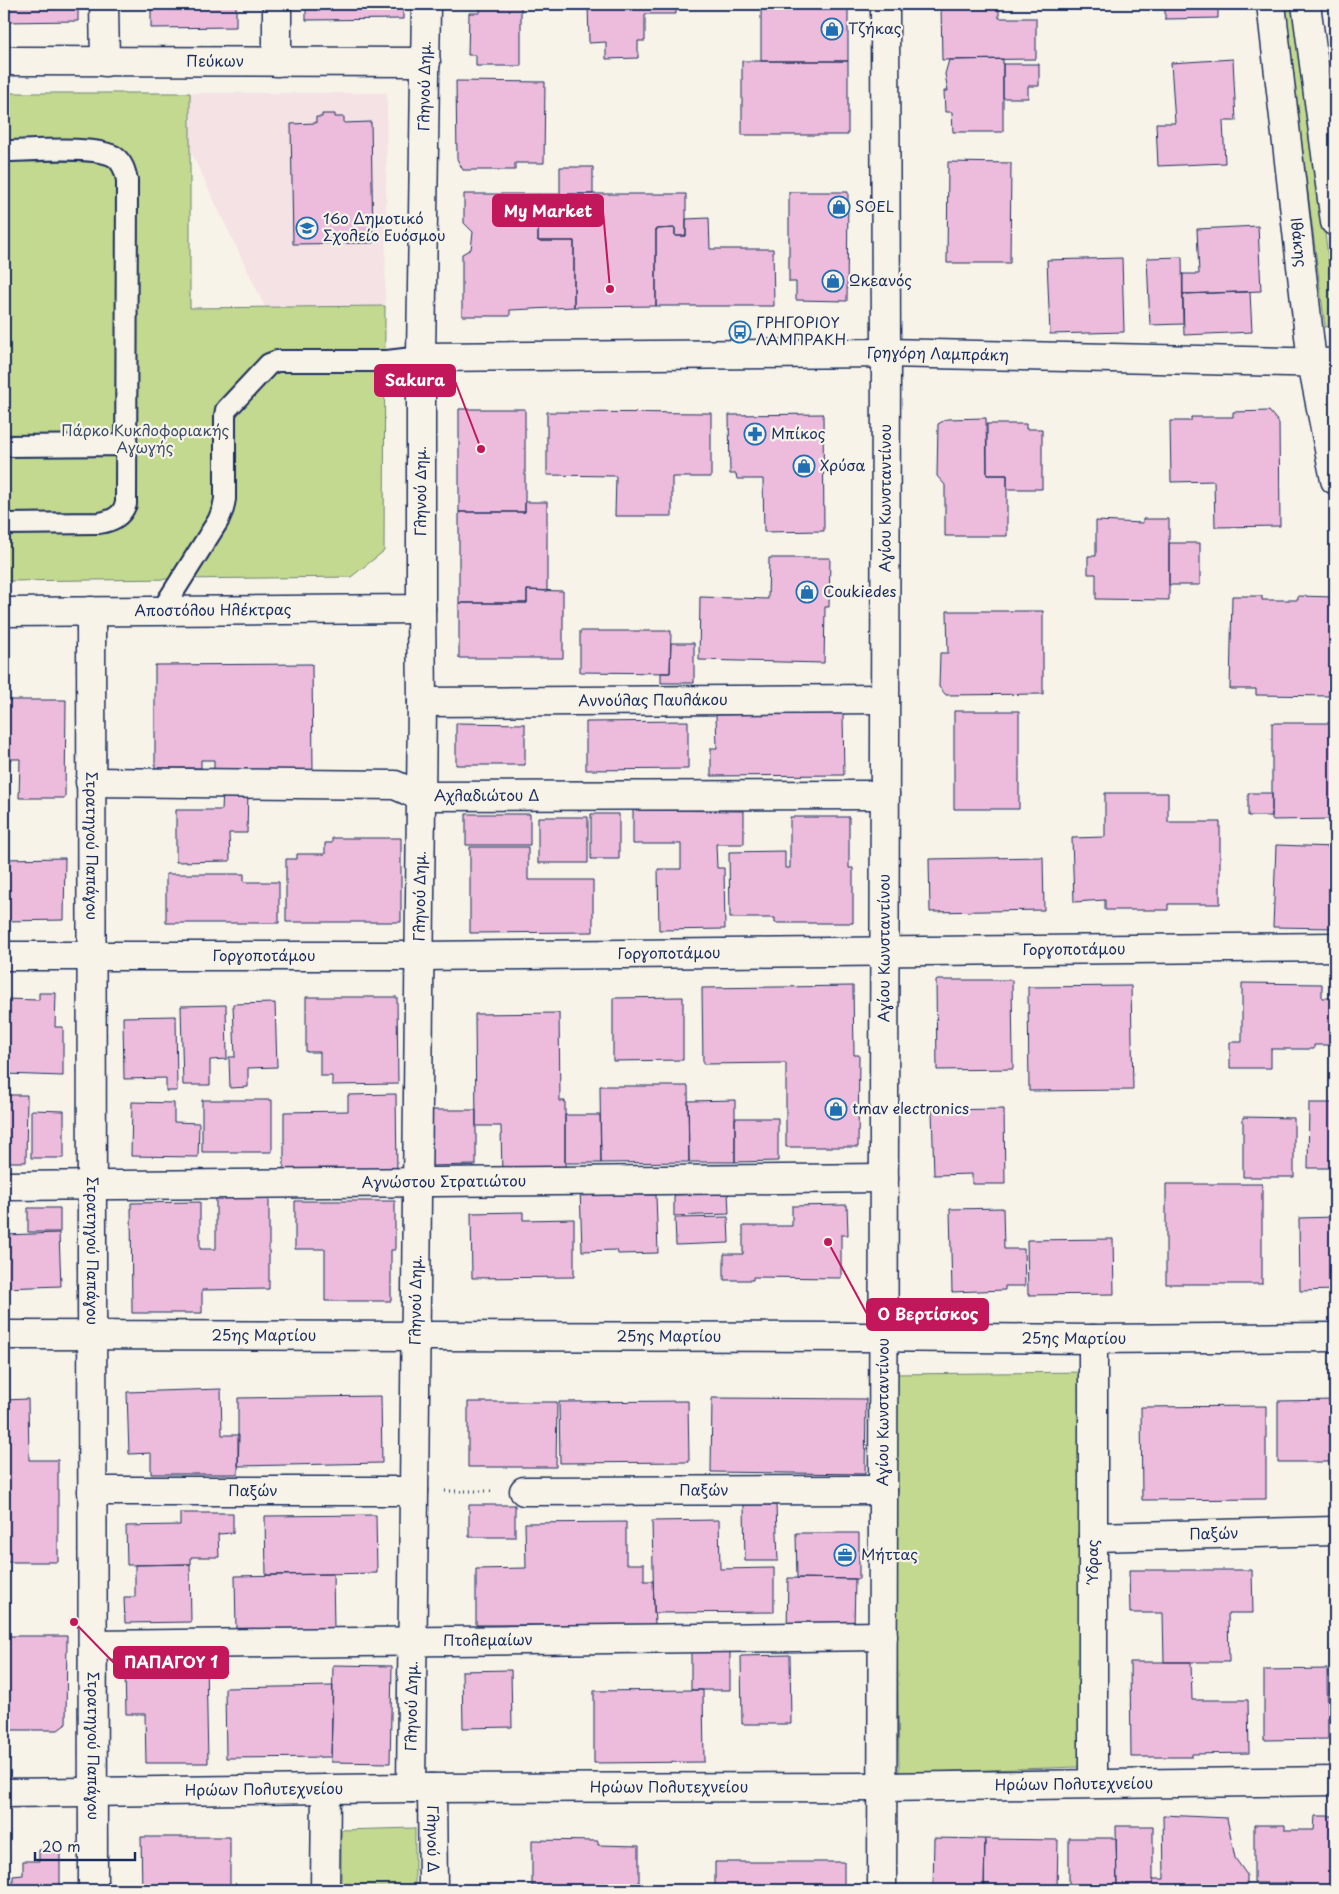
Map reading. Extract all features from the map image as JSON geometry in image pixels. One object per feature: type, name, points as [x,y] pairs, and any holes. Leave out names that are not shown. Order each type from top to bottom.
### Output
[{"type":"street","points":[[104,4],[104,62]]},
{"type":"street","points":[[277,4],[277,62]]},
{"type":"street","name":"Γληνού Δημ.","points":[[422,1788],[412,1641],[422,702],[421,357],[426,4]]},
{"type":"street","name":"Αγίου Κωνσταντίνου","points":[[882,1890],[886,353],[885,4]]},
{"type":"street","name":"Ιθάκης","points":[[1271,4],[1324,362],[1335,480]]},
{"type":"street","points":[[1306,4],[1335,222]]},
{"type":"street","name":"Πεύκων","points":[[4,61],[426,62]]},
{"type":"street","name":"Γρηγόρη Λαμπράκη","points":[[421,357],[886,353],[1324,362]]},
{"type":"street","name":"Αποστόλου Ηλέκτρας","points":[[4,612],[421,608]]},
{"type":"street","name":"Στρατηγού Παπάγου","points":[[90,611],[93,1890]]},
{"type":"street","name":"Αννούλας Παυλάκου","points":[[422,702],[885,699]]},
{"type":"street","name":"Αχλαδιώτου Δ","points":[[90,782],[395,785],[420,796],[885,795]]},
{"type":"street","name":"Γοργοποτάμου","points":[[4,956],[419,956],[1335,947]]},
{"type":"street","name":"Αγνώστου Στρατιώτου","points":[[4,1186],[884,1178]]},
{"type":"street","name":"25ης Μαρτίου","points":[[4,1335],[1093,1339],[1335,1337]]},
{"type":"street","name":"Ύδρας","points":[[1093,1339],[1093,1783]]},
{"type":"street","name":"Παξών","points":[[524,1491],[883,1490]]},
{"type":"street","name":"Παξών","points":[[92,1491],[414,1491]]},
{"type":"street","name":"Παξών","points":[[1093,1536],[1335,1532]]},
{"type":"street","name":"Πτολεμαίων","points":[[93,1645],[883,1636]]},
{"type":"street","name":"Ηρώων Πολυτεχνείου","points":[[4,1793],[422,1788],[882,1787],[1335,1781]]},
{"type":"street","name":"Γληνού Δ","points":[[422,1788],[433,1890]]},
{"type":"street","points":[[325,1890],[326,1789]]},
{"type":"lane","points":[[4,151],[96,151],[112,155],[120,161],[124,167],[127,180],[126,504],[115,519],[99,523],[4,524]]},
{"type":"lane","points":[[162,610],[223,509],[224,416],[226,410],[269,364],[277,361],[387,361],[421,357]]},
{"type":"lane","points":[[4,446],[126,445]]},
{"type":"path","points":[[414,1491],[524,1491]]},
{"type":"shaded area","name":"16ο Δημοτικό Σχολείο Ευόσμου","points":[[190,93],[387,93],[385,306],[265,307],[190,150]]},
{"type":"green space","points":[[1284,4],[1296,4],[1335,312],[1335,325],[1325,327]]},
{"type":"green space","name":"Πάρκο Κυκλοφοριακής Αγωγής","points":[[4,93],[190,93],[190,308],[385,306],[384,551],[351,577],[4,581]]},
{"type":"green space","points":[[1090,1372],[1096,1562],[1078,1767],[899,1773],[894,1374]]},
{"type":"green space","points":[[415,1828],[415,1890],[341,1890],[341,1830]]},
{"type":"building","points":[[4,4],[78,4],[78,21],[4,22]]},
{"type":"building","points":[[151,4],[236,4],[236,27],[151,28]]},
{"type":"building","points":[[306,4],[403,4],[403,19],[306,20]]},
{"type":"building","points":[[588,4],[676,4],[676,14],[645,14],[645,41],[638,41],[638,58],[606,59],[606,42],[589,43]]},
{"type":"building","points":[[761,4],[848,4],[848,61],[761,61]]},
{"type":"building","points":[[941,4],[999,4],[999,18],[1036,18],[1036,59],[942,60]]},
{"type":"building","points":[[1165,4],[1218,4],[1218,18],[1165,19]]},
{"type":"building","points":[[480,5],[521,5],[521,66],[476,66],[476,55],[468,55],[469,13],[480,13]]},
{"type":"building","points":[[1003,59],[1003,132],[953,132],[952,112],[945,112],[944,91],[948,91],[945,74],[949,60]]},
{"type":"building","points":[[1233,59],[1236,121],[1223,121],[1225,163],[1158,166],[1156,123],[1175,123],[1171,63]]},
{"type":"building","points":[[742,61],[848,61],[848,135],[742,135]]},
{"type":"building","points":[[1003,64],[1039,64],[1039,86],[1028,86],[1028,98],[1003,98]]},
{"type":"building","points":[[456,81],[545,82],[544,163],[515,163],[515,170],[463,170],[457,159]]},
{"type":"building","points":[[322,114],[335,114],[335,117],[344,117],[344,123],[371,122],[373,243],[293,244],[291,124],[316,123],[316,117],[322,117]]},
{"type":"building","points":[[948,162],[1011,163],[1010,263],[947,263]]},
{"type":"building","points":[[560,167],[593,167],[593,194],[560,194]]},
{"type":"building","points":[[789,192],[848,192],[847,301],[796,300],[796,282],[789,282]]},
{"type":"building","points":[[464,194],[538,194],[538,241],[574,241],[574,307],[510,310],[510,316],[462,316],[462,254],[471,249],[473,232],[464,223]]},
{"type":"building","points":[[538,194],[686,194],[686,236],[675,236],[675,228],[656,229],[656,306],[574,307],[574,241],[538,241]]},
{"type":"building","points":[[709,218],[710,249],[773,249],[774,306],[656,306],[656,229],[675,228],[675,236],[686,236],[686,219]]},
{"type":"building","points":[[1258,226],[1261,291],[1183,294],[1183,274],[1199,274],[1197,229]]},
{"type":"building","points":[[1182,257],[1183,324],[1150,325],[1147,258]]},
{"type":"building","points":[[1122,258],[1124,332],[1050,334],[1047,260]]},
{"type":"building","points":[[1250,292],[1252,332],[1184,335],[1183,294]]},
{"type":"building","points":[[459,409],[525,409],[525,512],[459,512]]},
{"type":"building","points":[[1269,411],[1279,423],[1280,526],[1215,527],[1214,481],[1171,482],[1170,421],[1191,421],[1191,417],[1233,417],[1233,412]]},
{"type":"building","points":[[547,412],[711,413],[711,477],[672,477],[672,516],[615,516],[616,476],[547,475]]},
{"type":"building","points":[[823,414],[824,531],[764,532],[763,479],[737,479],[736,474],[730,474],[729,415]]},
{"type":"building","points":[[986,418],[987,475],[1007,475],[1007,536],[945,536],[945,485],[937,476],[938,424],[947,419]]},
{"type":"building","points":[[987,424],[1026,424],[1026,429],[1042,429],[1042,489],[1007,489],[1007,475],[987,475]]},
{"type":"building","points":[[525,502],[547,502],[547,591],[527,590],[527,603],[459,603],[459,512],[525,512]]},
{"type":"building","points":[[1143,519],[1169,519],[1169,600],[1096,599],[1096,574],[1088,574],[1088,556],[1096,556],[1096,521],[1143,523]]},
{"type":"building","points":[[1169,543],[1200,543],[1200,585],[1169,585]]},
{"type":"building","points":[[769,558],[830,558],[829,607],[825,607],[824,663],[699,660],[700,597],[768,599]]},
{"type":"building","points":[[527,590],[563,591],[563,658],[459,658],[459,603],[527,603]]},
{"type":"building","points":[[1232,596],[1262,596],[1262,600],[1298,600],[1298,596],[1334,597],[1333,696],[1256,695],[1256,689],[1230,689]]},
{"type":"building","points":[[947,611],[1043,611],[1043,694],[946,695],[939,687],[940,653],[948,653]]},
{"type":"building","points":[[580,631],[671,631],[670,673],[580,672]]},
{"type":"building","points":[[671,643],[694,643],[694,683],[661,683],[661,673],[670,673]]},
{"type":"building","points":[[312,664],[313,772],[214,779],[214,760],[201,760],[201,768],[155,768],[155,665]]},
{"type":"building","points":[[4,700],[66,700],[65,798],[19,798],[20,759],[4,759]]},
{"type":"building","points":[[954,711],[1019,711],[1019,809],[954,809]]},
{"type":"building","points":[[843,713],[844,775],[711,776],[711,748],[717,748],[716,715]]},
{"type":"building","points":[[688,721],[688,769],[586,770],[586,722]]},
{"type":"building","points":[[456,723],[525,724],[525,765],[456,765]]},
{"type":"building","points":[[1272,723],[1335,723],[1335,819],[1272,820]]},
{"type":"building","points":[[223,790],[248,791],[247,833],[229,833],[230,861],[176,862],[176,810],[222,810]]},
{"type":"building","points":[[1105,793],[1168,793],[1168,822],[1220,822],[1220,904],[1168,904],[1168,910],[1105,910],[1105,900],[1074,902],[1072,838],[1105,837]]},
{"type":"building","points":[[1248,793],[1272,793],[1272,816],[1248,816]]},
{"type":"building","points":[[633,810],[744,811],[744,844],[716,844],[717,868],[724,868],[725,929],[659,930],[658,869],[681,869],[681,844],[633,844]]},
{"type":"building","points":[[466,814],[530,814],[530,845],[466,845]]},
{"type":"building","points":[[591,814],[619,814],[619,859],[591,859]]},
{"type":"building","points":[[538,817],[588,817],[588,863],[538,863]]},
{"type":"building","points":[[790,817],[849,817],[849,868],[853,868],[853,923],[775,923],[775,918],[730,918],[729,852],[785,851],[785,868],[790,868]]},
{"type":"building","points":[[332,838],[401,838],[401,922],[286,922],[286,859],[297,859],[297,854],[325,854],[325,843],[332,843]]},
{"type":"building","points":[[1276,845],[1335,847],[1335,928],[1273,927]]},
{"type":"building","points":[[470,847],[528,847],[528,880],[593,880],[593,932],[470,933]]},
{"type":"building","points":[[1043,857],[1044,910],[930,912],[929,859]]},
{"type":"building","points":[[65,858],[64,920],[4,921],[4,859]]},
{"type":"building","points":[[166,874],[244,874],[244,882],[279,882],[279,923],[166,923]]},
{"type":"building","points":[[936,980],[1012,980],[1013,1069],[937,1070]]},
{"type":"building","points":[[1242,983],[1322,984],[1322,998],[1335,998],[1335,1045],[1314,1045],[1314,1049],[1271,1049],[1271,1068],[1230,1068],[1230,1042],[1242,1042]]},
{"type":"building","points":[[853,986],[854,1055],[859,1055],[858,1147],[786,1147],[786,1063],[703,1064],[702,988]]},
{"type":"building","points":[[1131,986],[1133,1090],[1029,1091],[1028,987]]},
{"type":"building","points":[[39,993],[56,993],[55,1027],[63,1027],[63,1076],[4,1074],[4,999],[39,1000]]},
{"type":"building","points":[[306,997],[397,997],[398,1084],[332,1085],[332,1076],[320,1076],[320,1052],[306,1052]]},
{"type":"building","points":[[683,997],[683,1060],[613,1061],[613,998]]},
{"type":"building","points":[[275,1003],[277,1067],[248,1068],[248,1087],[230,1088],[229,1057],[235,1057],[233,1004]]},
{"type":"building","points":[[226,1005],[227,1059],[210,1060],[210,1085],[183,1085],[181,1006]]},
{"type":"building","points":[[559,1013],[560,1101],[565,1101],[565,1175],[502,1176],[501,1126],[476,1126],[475,1014]]},
{"type":"building","points":[[176,1016],[177,1091],[166,1091],[166,1078],[124,1079],[123,1017]]},
{"type":"building","points":[[600,1086],[688,1086],[689,1162],[601,1163]]},
{"type":"building","points":[[396,1094],[397,1173],[284,1174],[284,1112],[348,1111],[348,1095]]},
{"type":"building","points":[[4,1095],[27,1095],[26,1162],[4,1162]]},
{"type":"building","points":[[202,1100],[272,1100],[272,1152],[202,1152]]},
{"type":"building","points":[[735,1100],[735,1162],[689,1162],[688,1101]]},
{"type":"building","points":[[132,1102],[174,1103],[174,1122],[199,1123],[198,1157],[131,1156]]},
{"type":"building","points":[[1309,1103],[1335,1103],[1335,1168],[1308,1168]]},
{"type":"building","points":[[1004,1109],[1005,1184],[972,1184],[972,1174],[934,1175],[932,1110]]},
{"type":"building","points":[[31,1110],[64,1111],[64,1158],[31,1158]]},
{"type":"building","points":[[428,1110],[476,1110],[476,1165],[429,1166]]},
{"type":"building","points":[[565,1115],[600,1115],[601,1163],[565,1163]]},
{"type":"building","points":[[1243,1117],[1294,1118],[1294,1177],[1243,1177]]},
{"type":"building","points":[[735,1118],[778,1118],[778,1161],[735,1162]]},
{"type":"building","points":[[1166,1184],[1262,1184],[1262,1284],[1166,1284]]},
{"type":"building","points":[[622,1186],[623,1195],[656,1195],[658,1253],[618,1254],[617,1250],[582,1251],[580,1187]]},
{"type":"building","points":[[728,1193],[729,1214],[674,1216],[674,1195]]},
{"type":"building","points":[[216,1195],[269,1195],[269,1289],[202,1290],[202,1313],[132,1313],[131,1203],[200,1202],[200,1249],[216,1249]]},
{"type":"building","points":[[295,1201],[395,1201],[395,1250],[391,1250],[391,1301],[325,1301],[325,1249],[295,1249]]},
{"type":"building","points":[[847,1205],[848,1235],[841,1235],[841,1278],[753,1277],[753,1280],[724,1280],[724,1254],[743,1254],[743,1226],[792,1226],[792,1206]]},
{"type":"building","points":[[28,1208],[60,1208],[60,1232],[28,1232]]},
{"type":"building","points":[[1003,1208],[1004,1249],[1024,1249],[1025,1286],[1005,1286],[1005,1290],[952,1292],[950,1209]]},
{"type":"building","points":[[523,1212],[523,1220],[574,1219],[574,1277],[472,1278],[471,1213]]},
{"type":"building","points":[[728,1217],[729,1243],[676,1245],[675,1218]]},
{"type":"building","points":[[1335,1217],[1335,1290],[1300,1291],[1299,1218]]},
{"type":"building","points":[[59,1233],[61,1286],[4,1288],[4,1235]]},
{"type":"building","points":[[1113,1239],[1114,1294],[1028,1295],[1027,1240]]},
{"type":"building","points":[[221,1389],[222,1435],[239,1435],[238,1474],[151,1474],[151,1453],[129,1454],[127,1392]]},
{"type":"building","points":[[381,1396],[382,1463],[238,1466],[238,1398]]},
{"type":"building","points":[[712,1398],[866,1399],[865,1474],[711,1472]]},
{"type":"building","points":[[28,1399],[29,1460],[58,1460],[58,1562],[4,1562],[4,1400]]},
{"type":"building","points":[[1335,1400],[1335,1462],[1278,1462],[1278,1401]]},
{"type":"building","points":[[688,1401],[689,1462],[560,1463],[559,1402]]},
{"type":"building","points":[[468,1402],[557,1402],[556,1467],[468,1467]]},
{"type":"building","points":[[1266,1406],[1266,1499],[1142,1500],[1141,1407]]},
{"type":"building","points":[[469,1505],[515,1505],[515,1537],[469,1537]]},
{"type":"building","points":[[744,1505],[776,1505],[778,1561],[745,1561]]},
{"type":"building","points":[[180,1513],[233,1513],[233,1533],[218,1534],[219,1557],[191,1557],[191,1564],[127,1565],[126,1526],[180,1525]]},
{"type":"building","points":[[376,1515],[377,1573],[266,1575],[265,1516]]},
{"type":"building","points":[[719,1520],[720,1569],[774,1568],[774,1612],[654,1613],[652,1521]]},
{"type":"building","points":[[626,1522],[626,1564],[644,1564],[644,1581],[653,1581],[655,1625],[476,1625],[476,1569],[526,1568],[525,1523]]},
{"type":"building","points":[[796,1533],[859,1533],[859,1579],[797,1578]]},
{"type":"building","points":[[190,1564],[191,1622],[125,1623],[124,1597],[135,1597],[135,1565]]},
{"type":"building","points":[[1129,1570],[1252,1570],[1253,1613],[1228,1613],[1229,1662],[1164,1662],[1163,1613],[1130,1613]]},
{"type":"building","points":[[333,1574],[334,1628],[236,1630],[235,1576]]},
{"type":"building","points":[[788,1578],[855,1579],[854,1632],[787,1631]]},
{"type":"building","points":[[7,1636],[67,1636],[66,1724],[58,1730],[4,1730],[4,1666],[6,1666]]},
{"type":"building","points":[[691,1646],[730,1646],[730,1690],[691,1690]]},
{"type":"building","points":[[790,1655],[791,1724],[742,1724],[741,1656]]},
{"type":"building","points":[[152,1662],[206,1662],[208,1763],[146,1763],[145,1714],[126,1714],[125,1670],[152,1670]]},
{"type":"building","points":[[1130,1662],[1191,1662],[1192,1700],[1248,1700],[1249,1753],[1192,1754],[1192,1757],[1131,1757]]},
{"type":"building","points":[[333,1665],[392,1666],[390,1763],[331,1762]]},
{"type":"building","points":[[1327,1669],[1328,1739],[1264,1740],[1264,1670]]},
{"type":"building","points":[[511,1670],[512,1727],[463,1728],[462,1671]]},
{"type":"building","points":[[333,1686],[331,1757],[226,1758],[225,1688]]},
{"type":"building","points":[[703,1690],[704,1762],[594,1763],[594,1691]]},
{"type":"building","points":[[1163,1815],[1227,1818],[1235,1858],[1247,1875],[1247,1890],[1153,1890],[1153,1879],[1164,1879]]},
{"type":"building","points":[[1315,1816],[1335,1816],[1335,1890],[1292,1890],[1292,1883],[1254,1883],[1254,1825],[1285,1825],[1285,1830],[1314,1830]]},
{"type":"building","points":[[1116,1826],[1153,1826],[1153,1890],[1117,1890]]},
{"type":"building","points":[[141,1837],[230,1837],[230,1890],[142,1890]]},
{"type":"building","points":[[934,1838],[985,1839],[984,1890],[933,1890]]},
{"type":"building","points":[[1069,1838],[1116,1838],[1117,1890],[1069,1890]]},
{"type":"building","points":[[985,1839],[1058,1840],[1057,1890],[984,1890]]},
{"type":"building","points":[[4,1840],[6,1890],[4,1890]]},
{"type":"building","points":[[532,1840],[598,1841],[598,1845],[639,1846],[639,1890],[540,1890],[540,1886],[532,1886]]},
{"type":"building","points":[[39,1850],[60,1850],[60,1890],[13,1890],[13,1876],[23,1875],[23,1861],[39,1861]]},
{"type":"building","points":[[715,1862],[844,1862],[844,1890],[715,1890]]},
{"type":"place","name":"Τζήκας","points":[[832,29]]},
{"type":"place","name":"SOEL","points":[[839,207]]},
{"type":"place","name":"16ο Δημοτικό Σχολείο Ευόσμου","points":[[307,228]]},
{"type":"place","name":"Ωκεανός","points":[[833,281]]},
{"type":"place","name":"My Market","points":[[610,289]]},
{"type":"place","name":"ΓΡΗΓΟΡΙΟΥ ΛΑΜΠΡΑΚΗ","points":[[740,332]]},
{"type":"place","name":"Μπίκος","points":[[755,434]]},
{"type":"place","name":"Sakura","points":[[481,449]]},
{"type":"place","name":"Χρύσα","points":[[804,466]]},
{"type":"place","name":"Coukiedes","points":[[807,592]]},
{"type":"place","name":"tmav electronics","points":[[836,1109]]},
{"type":"place","name":"Ο Βερτίσκος","points":[[828,1242]]},
{"type":"place","name":"Μήττας","points":[[845,1555]]},
{"type":"place","name":"ΠΑΠΑΓΟΥ 1","points":[[74,1622]]}]
